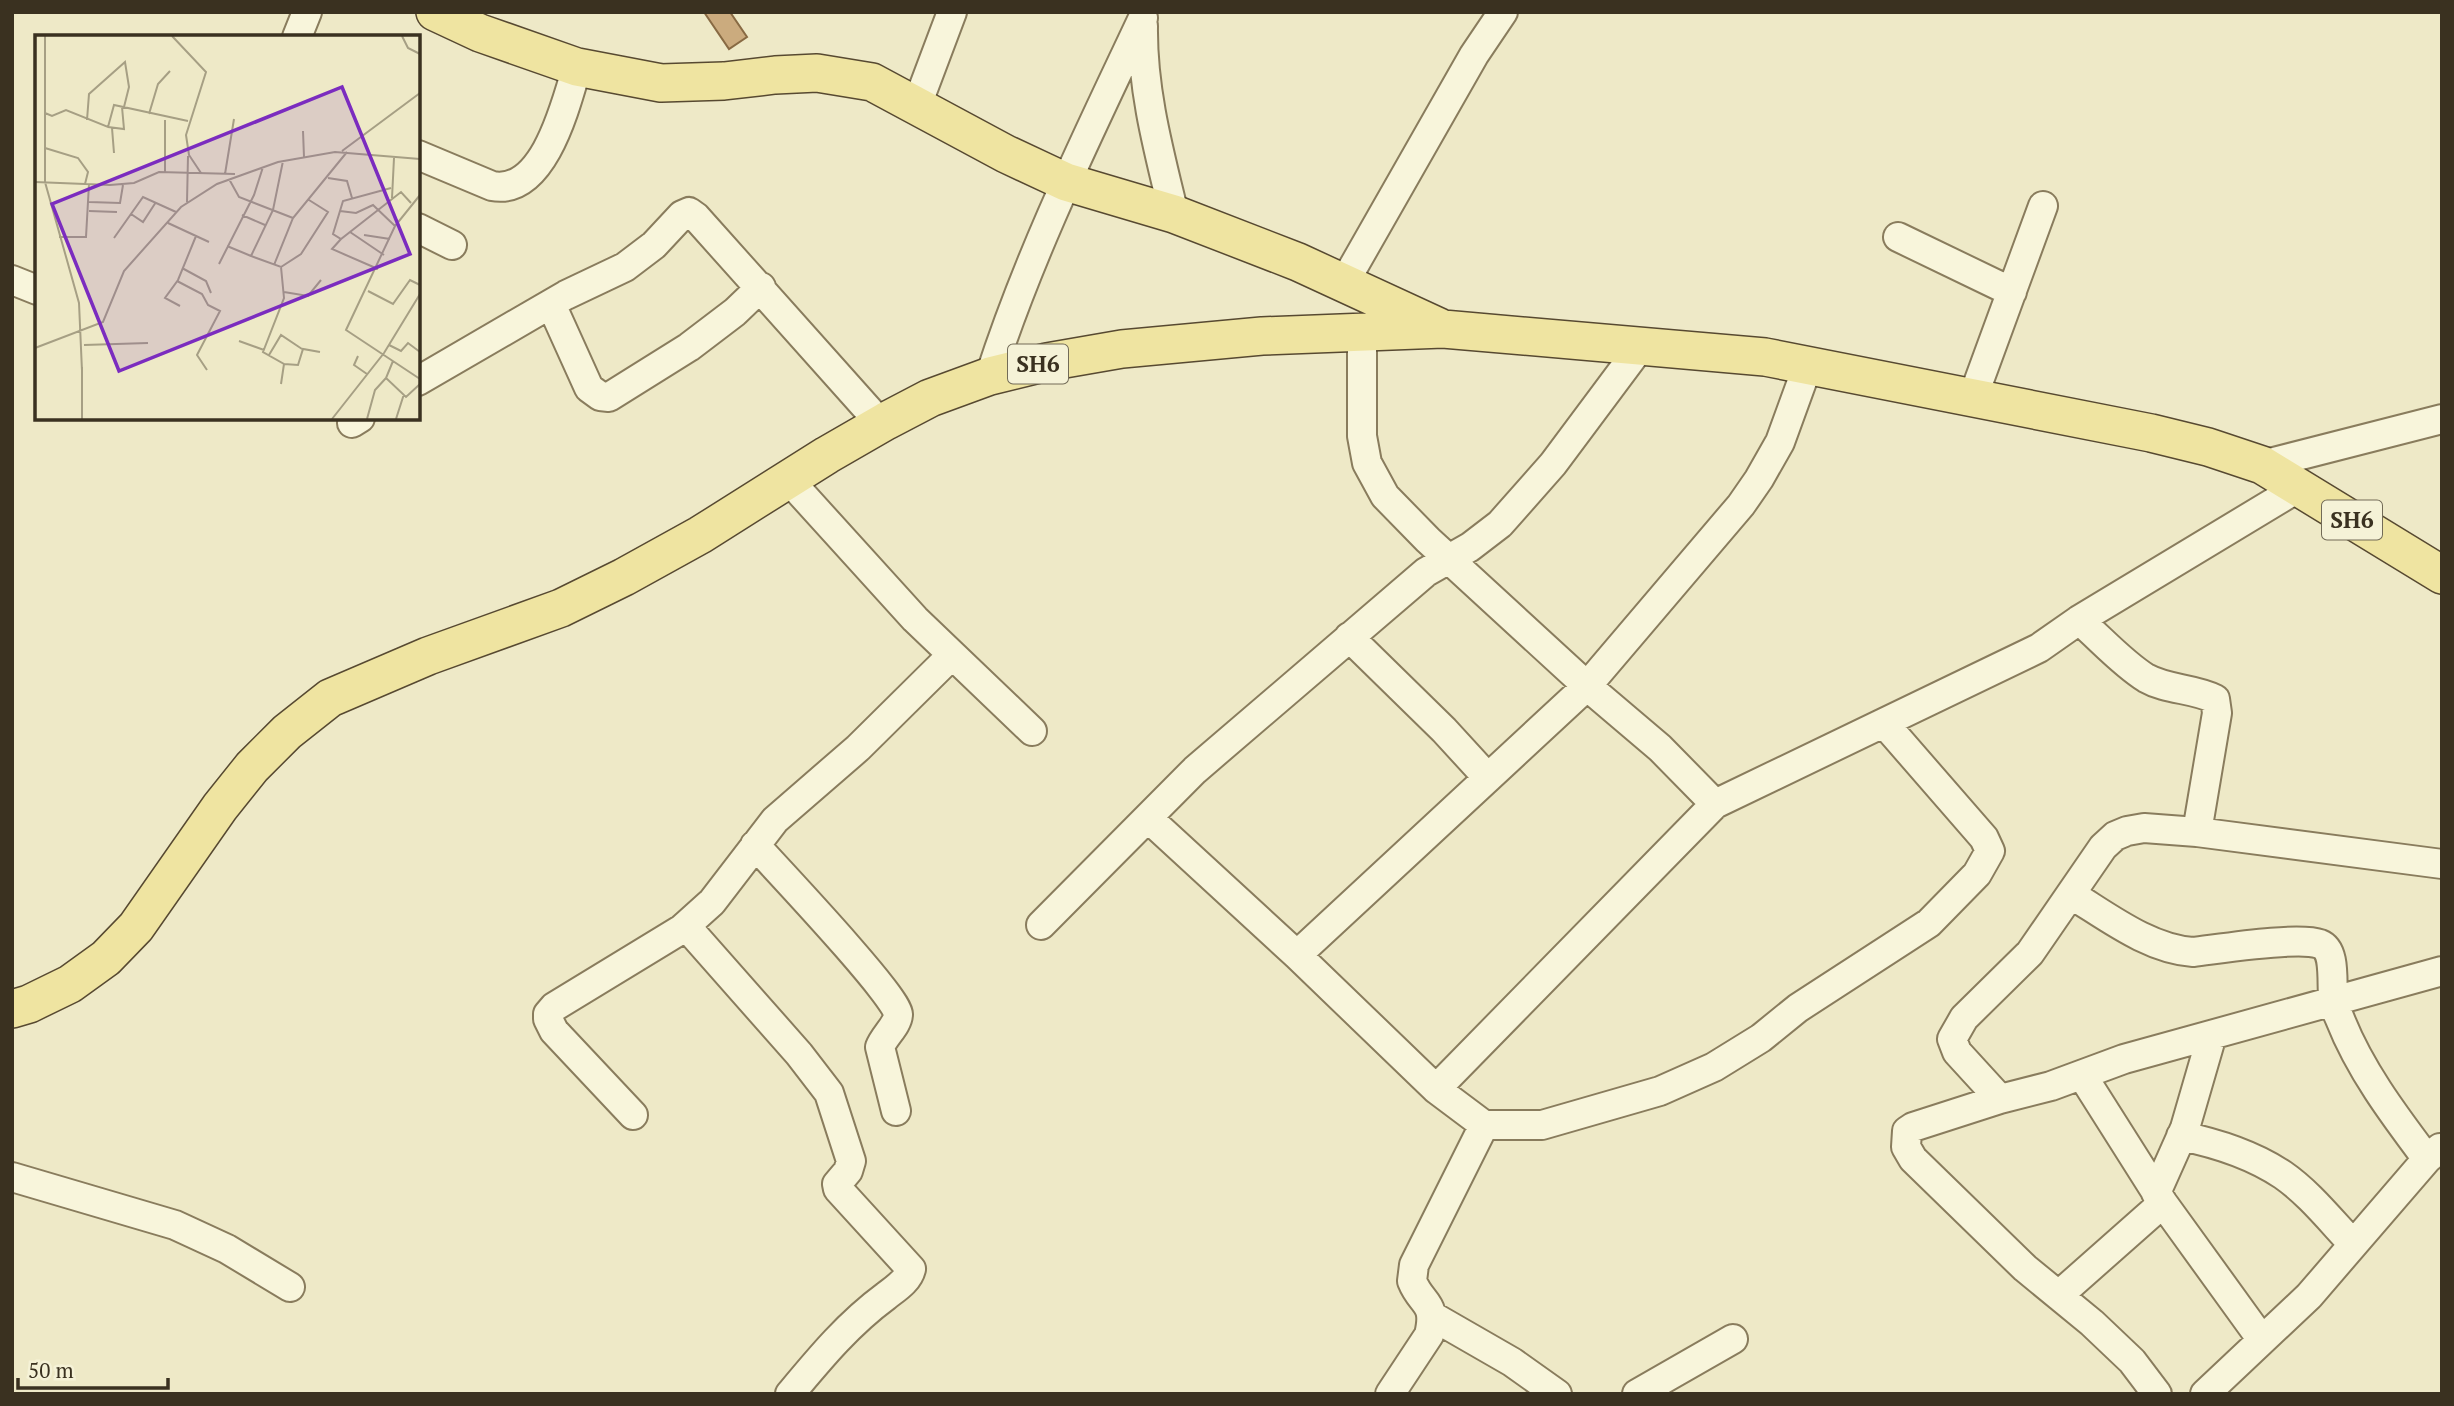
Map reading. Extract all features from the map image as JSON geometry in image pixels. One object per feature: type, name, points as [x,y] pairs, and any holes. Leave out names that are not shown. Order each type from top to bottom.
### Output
[{"type":"main road","points":[[435,12],[480,33],[577,67],[662,83],[817,73],[872,82],[1006,154],[1066,182],[1174,214],[1298,262],[1443,329]]},
{"type":"main road","name":"SH6","points":[[12,1009],[29,1004],[70,984],[106,958],[136,927],[220,807],[252,767],[287,732],[330,698],[428,656],[561,608],[624,578],[700,535],[881,424],[930,398],[990,376],[1047,362],[1122,349],[1262,336],[1443,329],[1765,357],[2151,433],[2208,447],[2262,465],[2301,486],[2442,576]]},
{"type":"street","points":[[298,35],[307,12]]},
{"type":"street","points":[[917,105],[953,12]]},
{"type":"street","points":[[1344,284],[1474,55],[1503,12]]},
{"type":"street","points":[[990,376],[1009,316],[1066,182],[1143,15]]},
{"type":"street","points":[[1143,15],[1143,47],[1153,131],[1174,214]]},
{"type":"street","points":[[420,156],[492,186],[502,188],[516,185],[532,170],[554,137],[577,67]]},
{"type":"street","points":[[1973,397],[2043,206]]},
{"type":"street","points":[[420,380],[551,304],[639,258],[687,212],[696,217],[761,287],[881,424]]},
{"type":"street","points":[[420,229],[452,246]]},
{"type":"street","points":[[1898,237],[2012,292]]},
{"type":"street","points":[[12,280],[35,289]]},
{"type":"street","points":[[551,304],[589,388],[600,396],[609,397],[689,347],[735,312],[761,287]]},
{"type":"street","points":[[1362,333],[1362,436],[1367,463],[1385,496],[1587,687],[1660,748],[1715,804]]},
{"type":"street","points":[[1041,925],[1195,770],[1426,572],[1470,547],[1500,524],[1553,464],[1641,346]]},
{"type":"street","points":[[1297,955],[1587,687],[1741,505],[1759,479],[1780,442],[1808,365]]},
{"type":"street","points":[[2262,465],[2442,419]]},
{"type":"street","points":[[788,479],[915,619],[1032,731]]},
{"type":"street","points":[[1436,1089],[1715,804],[2039,649],[2079,620],[2301,486]]},
{"type":"street","points":[[2079,620],[2147,678],[2214,699],[2217,713],[2197,832]]},
{"type":"street","points":[[1349,638],[1444,730],[1488,778]]},
{"type":"street","points":[[633,1115],[554,1031],[548,1014],[578,991],[686,926],[712,902],[775,820],[858,748],[952,655]]},
{"type":"street","points":[[1148,818],[1297,955],[1436,1089],[1484,1125],[1542,1125],[1660,1091],[1714,1067],[1761,1038],[1798,1008],[1928,923],[1977,874],[1990,851],[1984,838],[1884,723]]},
{"type":"street","points":[[2000,1099],[1958,1052],[1952,1039],[1964,1018],[2030,953],[2087,869],[2115,836],[2144,828],[2197,832],[2442,863]]},
{"type":"street","points":[[755,845],[881,986],[898,1010],[897,1020],[880,1047],[896,1111]]},
{"type":"street","points":[[2071,895],[2151,940],[2182,951],[2267,943],[2320,944],[2329,953],[2334,1002],[2343,1027],[2382,1098],[2434,1153],[2309,1296],[2205,1394]]},
{"type":"street","points":[[686,926],[830,1093],[851,1161],[848,1171],[836,1186],[911,1269],[900,1285],[862,1313],[826,1349],[790,1394]]},
{"type":"street","points":[[2157,1394],[2132,1361],[2025,1268],[1913,1159],[1906,1147],[1907,1131],[1913,1126],[2051,1086],[2124,1059],[2442,971]]},
{"type":"street","points":[[2059,1295],[2159,1198],[2212,1035]]},
{"type":"street","points":[[2081,1074],[2159,1198],[2262,1340]]},
{"type":"street","points":[[1390,1394],[1429,1335],[1432,1316],[1430,1307],[1412,1281],[1414,1265],[1484,1125]]},
{"type":"street","points":[[2181,1136],[2210,1142],[2234,1151],[2283,1175],[2353,1244]]},
{"type":"street","points":[[12,1177],[175,1224],[227,1249],[290,1287]]},
{"type":"street","points":[[1432,1316],[1512,1362],[1557,1394]]},
{"type":"street","points":[[1637,1394],[1733,1339]]},
{"type":"building","points":[[704,12],[730,12],[747,37],[729,49]]}]
